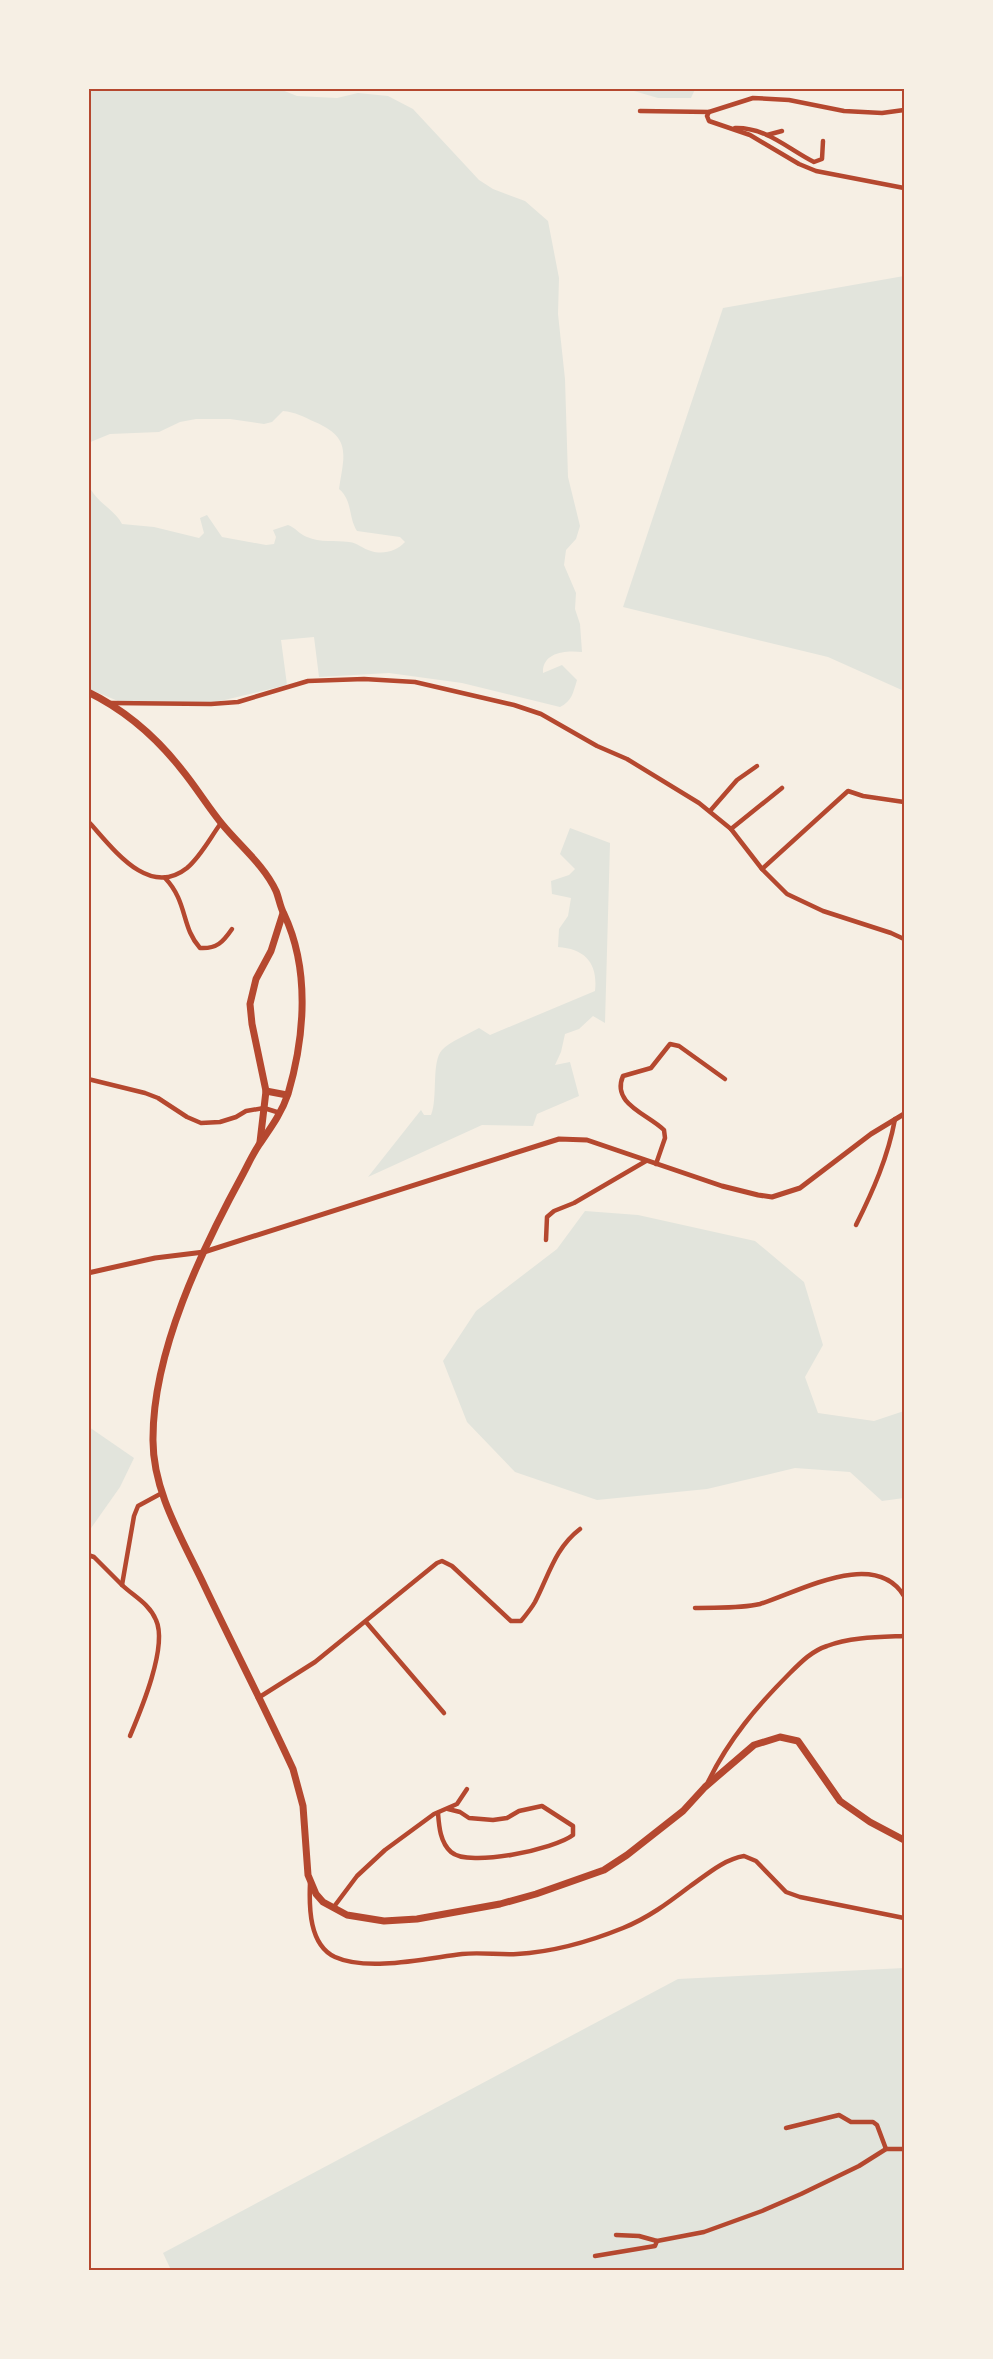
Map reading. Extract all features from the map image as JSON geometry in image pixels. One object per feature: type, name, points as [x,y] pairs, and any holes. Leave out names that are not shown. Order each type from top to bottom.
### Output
[{"type":"main road","points":[[88,692],[111,703],[137,723],[181,768],[221,823],[268,878],[276,891],[292,931],[299,958],[301,979],[299,1037],[287,1095],[272,1128],[260,1142],[223,1210],[192,1278],[166,1354],[153,1433],[153,1457],[162,1493],[298,1782],[303,1806],[306,1862],[310,1883],[323,1902],[347,1914],[384,1921],[417,1919],[500,1904],[604,1870],[683,1811],[705,1787],[754,1745],[770,1739],[790,1737],[798,1741],[840,1801],[870,1822],[904,1840]]},
{"type":"main road","points":[[260,1142],[266,1091],[250,1004],[256,979],[271,951],[283,913]]},
{"type":"main road","points":[[266,1091],[287,1095]]},
{"type":"street","points":[[640,111],[709,112],[753,98],[795,101],[843,111],[882,113],[904,110]]},
{"type":"street","points":[[795,101],[796,109]]},
{"type":"street","points":[[709,112],[707,116],[709,121],[757,138],[799,165],[816,171],[904,188]]},
{"type":"street","points":[[733,128],[745,128],[767,135],[814,162],[822,159],[823,141]]},
{"type":"street","points":[[767,135],[782,131]]},
{"type":"street","points":[[111,703],[238,702],[312,680],[364,679],[415,682],[497,700],[541,714],[597,746],[627,759],[710,811],[731,829],[762,869],[787,894],[823,911],[904,939]]},
{"type":"street","points":[[710,811],[736,780],[757,766]]},
{"type":"street","points":[[731,829],[782,788]]},
{"type":"street","points":[[762,869],[848,791],[863,796],[904,802]]},
{"type":"street","points":[[88,821],[135,869],[143,874],[165,878],[185,869],[192,863],[221,823]]},
{"type":"street","points":[[165,878],[177,892],[194,941],[200,948],[212,949],[220,945],[232,929]]},
{"type":"street","points":[[656,1164],[665,1138],[664,1130],[623,1099],[620,1089],[623,1076],[651,1068],[670,1044],[679,1046],[725,1079]]},
{"type":"street","points":[[88,1079],[158,1098],[187,1117],[201,1123],[220,1122],[246,1111],[264,1108],[280,1113]]},
{"type":"street","points":[[88,1273],[155,1258],[204,1252],[559,1139],[587,1140],[722,1185],[758,1196],[772,1197],[800,1188],[904,1114]]},
{"type":"street","points":[[856,1225],[876,1184],[895,1119]]},
{"type":"street","points":[[546,1239],[547,1217],[554,1211],[574,1203],[646,1161]]},
{"type":"street","points":[[122,1585],[134,1516],[138,1506],[162,1493]]},
{"type":"street","points":[[258,1698],[315,1662],[432,1566],[442,1562],[452,1566],[511,1621],[521,1621],[535,1603],[556,1555],[570,1537],[580,1529]]},
{"type":"street","points":[[88,1555],[94,1557],[143,1602],[157,1623],[153,1673],[130,1736]]},
{"type":"street","points":[[695,1608],[760,1604],[825,1580],[869,1574],[889,1579],[904,1596]]},
{"type":"street","points":[[366,1622],[444,1713]]},
{"type":"street","points":[[705,1787],[722,1753],[750,1714],[808,1655],[841,1642],[904,1636]]},
{"type":"street","points":[[333,1908],[352,1882],[385,1850],[418,1824],[457,1804],[467,1788]]},
{"type":"street","points":[[438,1813],[444,1845],[453,1854],[467,1859],[506,1856],[557,1844],[573,1835],[573,1826],[542,1806],[519,1811],[507,1818],[493,1820],[469,1818],[460,1812],[448,1809]]},
{"type":"street","points":[[310,1883],[311,1920],[324,1948],[334,1957],[378,1963],[462,1954],[540,1952],[588,1939],[643,1919],[708,1874],[744,1856],[756,1861],[786,1892],[800,1897],[904,1918]]},
{"type":"street","points":[[786,2128],[839,2115],[851,2122],[873,2122],[877,2125],[886,2149]]},
{"type":"street","points":[[616,2235],[639,2236],[657,2241],[704,2232],[762,2211],[833,2179],[886,2149],[904,2149]]},
{"type":"street","points":[[595,2256],[655,2246],[657,2241]]},
{"type":"shaded area","points":[[277,88],[297,96],[337,98],[358,93],[388,96],[413,109],[479,180],[493,189],[525,201],[548,221],[559,278],[558,314],[565,379],[568,477],[580,526],[576,539],[566,550],[564,565],[576,593],[575,609],[580,624],[582,652],[569,651],[556,654],[546,661],[543,673],[562,665],[577,680],[570,699],[560,707],[462,683],[389,673],[319,677],[314,637],[281,640],[287,685],[212,703],[118,701],[89,689],[88,481],[93,493],[122,524],[154,527],[199,538],[204,533],[200,518],[207,515],[222,537],[266,545],[274,544],[276,537],[273,530],[288,525],[312,539],[344,541],[380,553],[398,548],[405,542],[400,537],[357,531],[346,499],[339,489],[343,466],[343,449],[340,441],[327,428],[295,414],[283,411],[272,422],[264,424],[230,419],[196,419],[180,422],[159,432],[110,434],[88,443],[89,89]]},
{"type":"shaded area","points":[[627,89],[695,89],[691,98],[658,98]]},
{"type":"shaded area","points":[[904,276],[904,691],[828,657],[623,607],[723,308]]},
{"type":"shaded area","points":[[570,828],[610,843],[605,1023],[593,1016],[579,1029],[565,1034],[555,1065],[570,1062],[579,1096],[537,1114],[533,1126],[482,1125],[368,1177],[421,1110],[424,1115],[431,1115],[437,1063],[445,1047],[479,1028],[490,1035],[595,991],[594,973],[588,960],[576,951],[558,947],[559,929],[568,916],[571,898],[552,894],[551,881],[569,875],[575,869],[560,854]]},
{"type":"shaded area","points":[[585,1211],[638,1215],[755,1241],[804,1282],[823,1345],[805,1377],[818,1413],[874,1421],[904,1411],[904,1498],[882,1501],[850,1472],[795,1468],[707,1489],[597,1500],[515,1472],[467,1422],[443,1361],[476,1311],[557,1249]]},
{"type":"shaded area","points":[[89,1427],[134,1458],[120,1487],[89,1531]]},
{"type":"shaded area","points":[[904,1968],[904,2270],[171,2270],[163,2253],[678,1979]]}]
